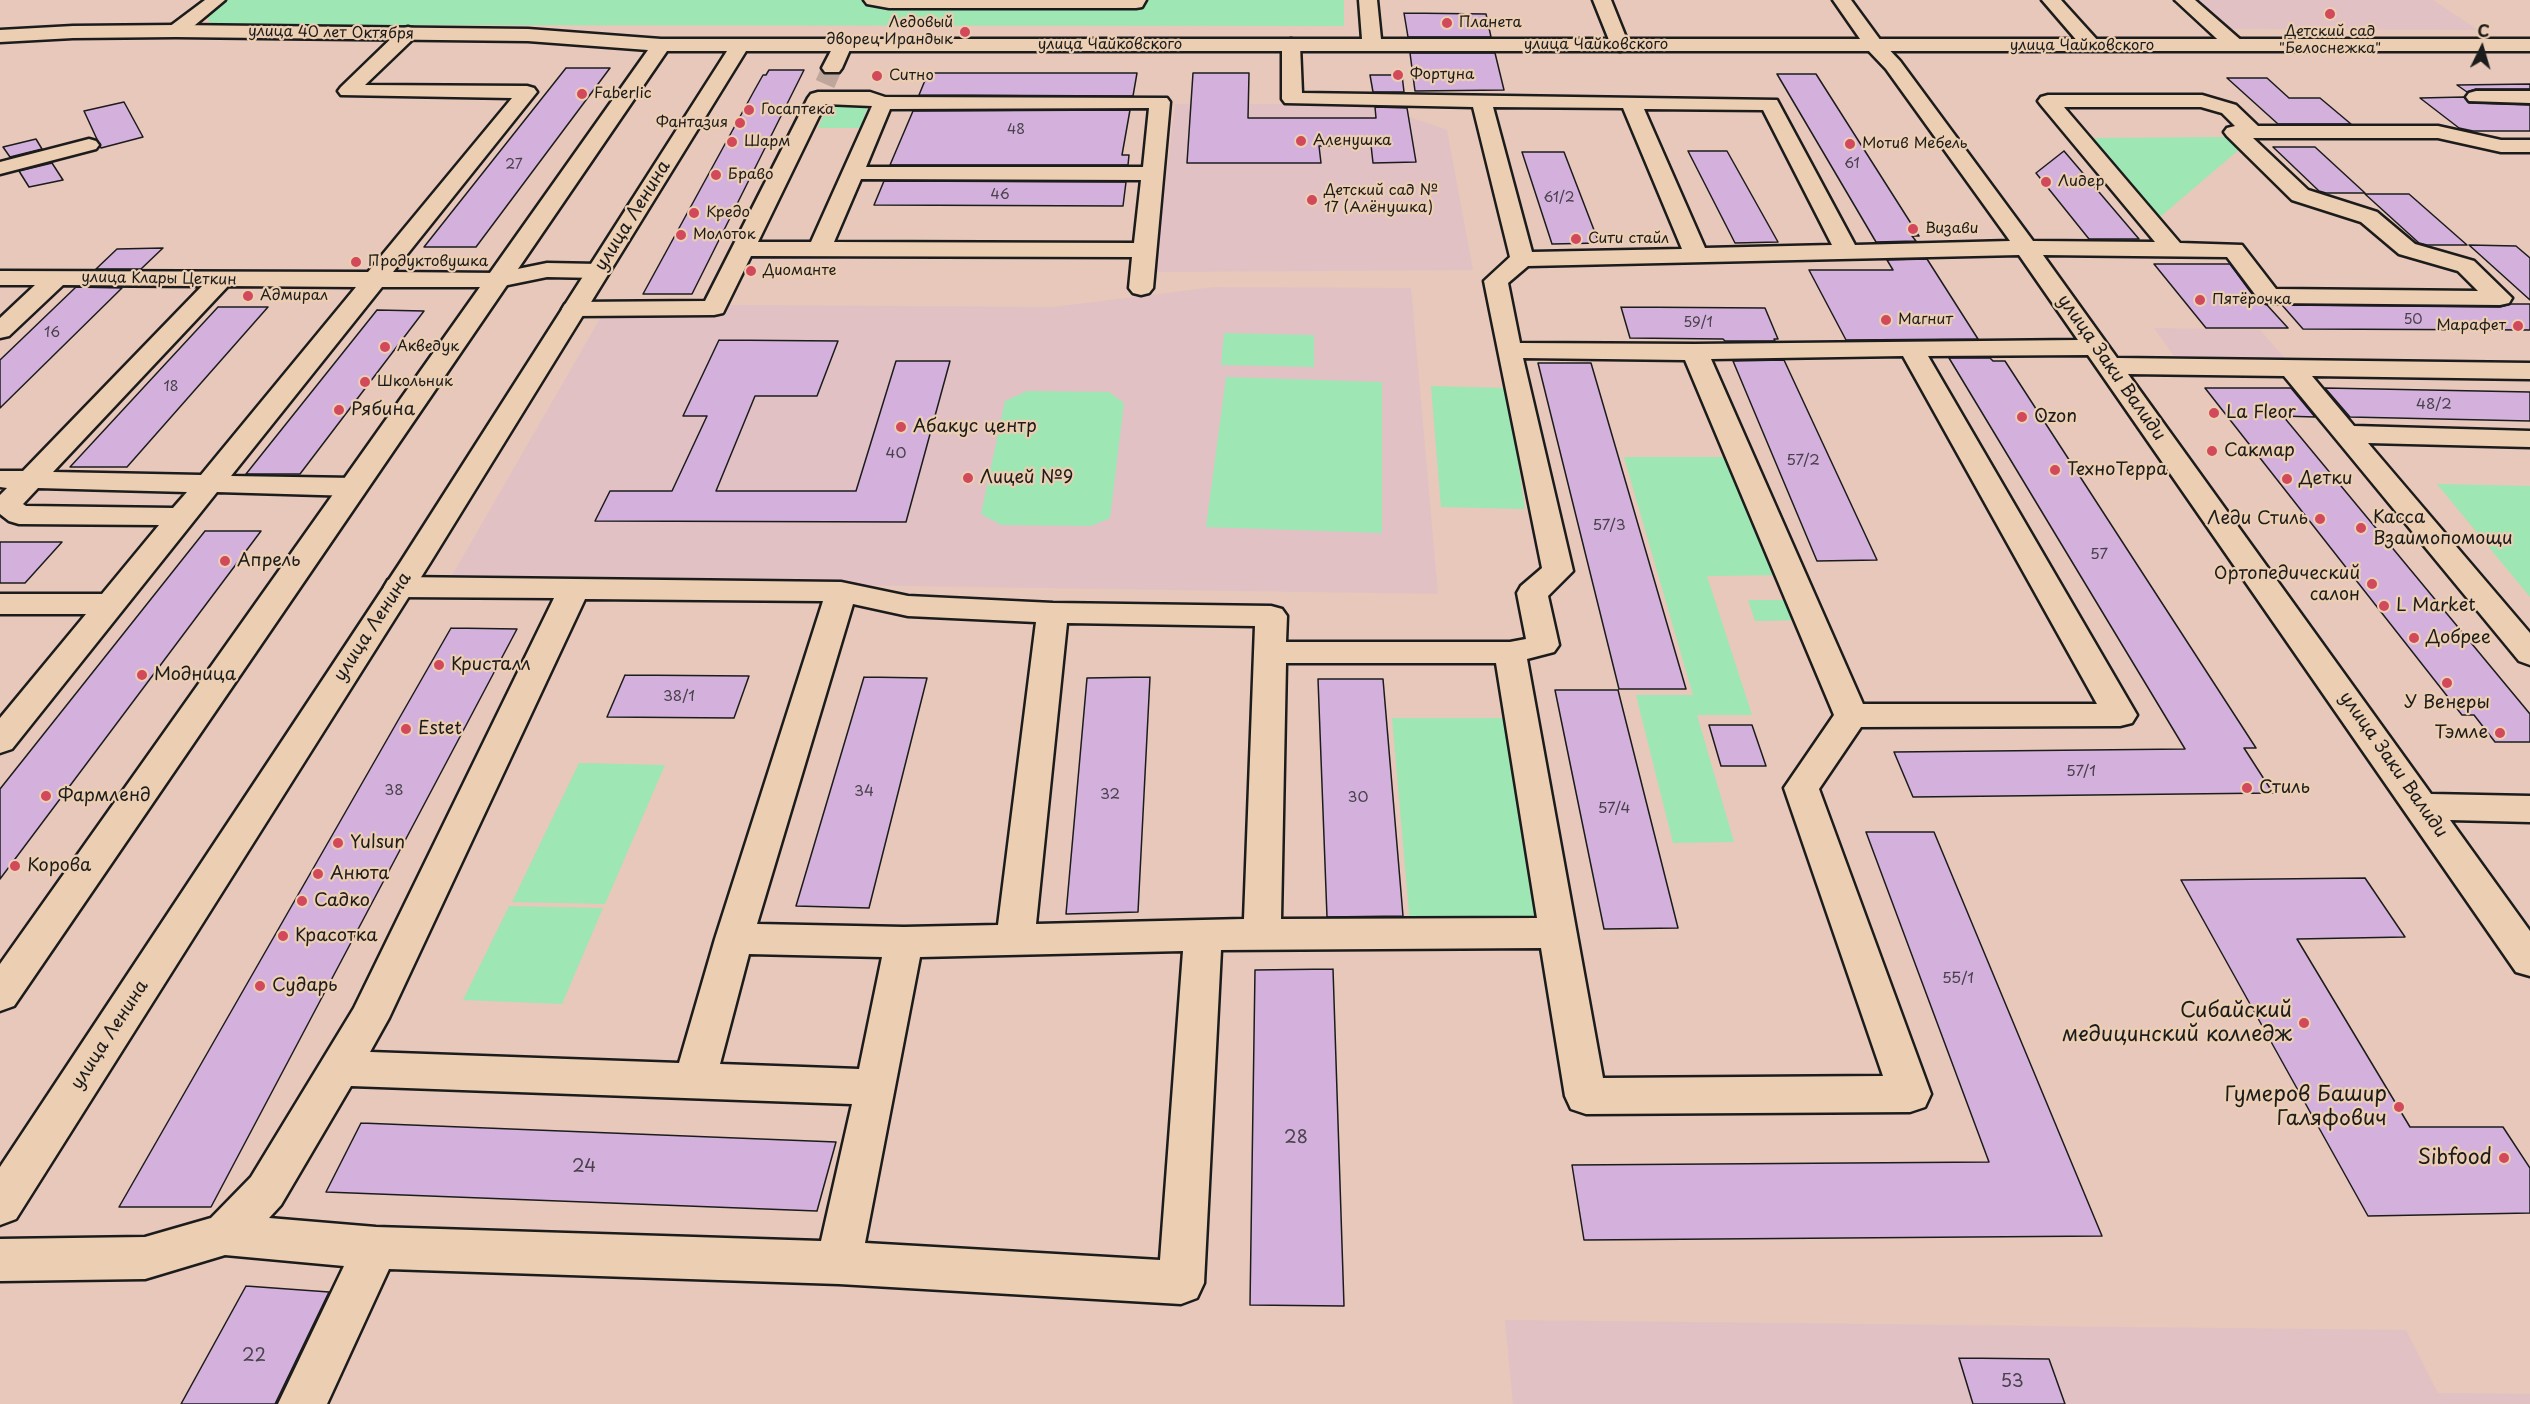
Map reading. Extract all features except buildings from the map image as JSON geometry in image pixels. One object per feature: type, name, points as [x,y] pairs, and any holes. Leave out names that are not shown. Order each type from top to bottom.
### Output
[{"type":"main road","points":[[176,31],[216,0]]},
{"type":"main road","points":[[873,0],[889,3],[1136,3],[1137,0]]},
{"type":"main road","points":[[1368,0],[1372,45]]},
{"type":"main road","points":[[1602,0],[1620,45]]},
{"type":"main road","name":"улица Заки Валиди","points":[[1842,0],[1874,45],[1893,65],[2026,248],[2530,961]]},
{"type":"main road","points":[[2050,0],[2092,46]]},
{"type":"main road","points":[[2184,0],[2236,46]]},
{"type":"main road","name":"улица 40 лет Октября","points":[[0,36],[73,32],[176,31],[528,34],[661,45]]},
{"type":"main road","points":[[0,741],[212,483],[527,92],[348,91],[408,33]]},
{"type":"main road","points":[[0,996],[661,45]]},
{"type":"main road","name":"улица Чайковского","points":[[661,45],[2528,47]]},
{"type":"main road","name":"улица Ленина","points":[[0,1205],[399,587],[740,45]]},
{"type":"main road","points":[[574,309],[714,308],[843,45]]},
{"type":"main road","points":[[1291,45],[1292,99],[1770,104],[1847,251]]},
{"type":"main road","points":[[825,83],[883,103],[1160,102],[1141,288]]},
{"type":"main road","points":[[2476,98],[2530,97]]},
{"type":"main road","points":[[2173,249],[2048,101],[2202,101],[2229,109],[2253,132]]},
{"type":"main road","points":[[1482,102],[1522,259]]},
{"type":"main road","points":[[820,248],[855,173],[883,103]]},
{"type":"main road","points":[[1631,103],[1696,254]]},
{"type":"main road","points":[[1270,652],[1510,653],[1543,645],[1532,593],[1558,571],[1496,281],[1522,259],[2026,248],[2234,250],[2269,296],[2500,298],[2466,266],[2407,249],[2369,217],[2300,195],[2234,132],[2438,132],[2501,146],[2530,146]]},
{"type":"main road","points":[[0,168],[89,145]]},
{"type":"main road","points":[[855,173],[1154,174]]},
{"type":"main road","points":[[743,249],[1146,250]]},
{"type":"main road","name":"улица Клары Цеткин","points":[[0,278],[498,280],[547,270],[598,271]]},
{"type":"main road","points":[[0,331],[57,278]]},
{"type":"main road","points":[[183,517],[19,515],[2,496],[29,480],[221,280]]},
{"type":"main road","points":[[1509,350],[1695,352],[1911,348],[2290,367],[2530,370]]},
{"type":"main road","points":[[1851,716],[2120,715],[1911,348]]},
{"type":"main road","points":[[1695,352],[1851,716]]},
{"type":"main road","points":[[2290,367],[2530,654]]},
{"type":"main road","points":[[2344,434],[2530,439]]},
{"type":"main road","points":[[29,480],[354,487]]},
{"type":"main road","points":[[399,587],[841,592],[908,606],[1053,613],[1271,616],[1262,934]]},
{"type":"main road","points":[[225,1235],[266,1191],[369,1018],[574,589]]},
{"type":"main road","points":[[695,1080],[734,939],[841,592]]},
{"type":"main road","points":[[0,604],[113,604]]},
{"type":"main road","points":[[1015,941],[1053,613]]},
{"type":"main road","points":[[1510,653],[1586,1096],[1910,1094],[1801,788],[1851,716]]},
{"type":"main road","points":[[2423,807],[2530,809]]},
{"type":"main road","points":[[734,939],[904,942],[1262,934],[1558,933]]},
{"type":"main road","points":[[0,1260],[145,1258],[225,1235],[376,1248],[839,1263],[1181,1283],[1203,935]]},
{"type":"main road","points":[[839,1263],[904,942]]},
{"type":"main road","points":[[339,1068],[876,1087]]},
{"type":"main road","points":[[302,1404],[376,1248]]},
{"type":"shaded area","name":"Детский сад \"Белоснежка\"","points":[[2189,0],[2433,0],[2478,30],[2222,29]]},
{"type":"shaded area","name":"Детский сад № 17 (Алёнушка)","points":[[1175,104],[1372,104],[1447,130],[1473,270],[1155,272]]},
{"type":"shaded area","name":"Лицей №9","points":[[1215,287],[1411,288],[1438,594],[450,579],[601,317],[717,318],[726,305],[1053,307]]},
{"type":"shaded area","points":[[2154,328],[2260,330],[2290,364],[2179,363]]},
{"type":"shaded area","points":[[1505,1320],[2406,1330],[2438,1393],[2530,1394],[2530,1404],[1513,1404]]},
{"type":"green space","points":[[227,0],[1344,0],[1344,26],[212,25],[206,16]]},
{"type":"green space","points":[[828,106],[868,106],[860,128],[818,128]]},
{"type":"green space","points":[[2230,137],[2241,148],[2160,217],[2089,138]]},
{"type":"green space","points":[[1224,333],[1314,335],[1314,367],[1221,365]]},
{"type":"green space","points":[[1226,377],[1382,382],[1382,533],[1206,527]]},
{"type":"green space","points":[[1431,386],[1507,388],[1525,509],[1441,507]]},
{"type":"green space","points":[[1027,391],[1109,392],[1124,403],[1110,518],[1091,526],[1001,525],[981,514],[1005,401]]},
{"type":"green space","points":[[1624,457],[1745,457],[1790,575],[1707,576],[1752,715],[1697,715],[1734,842],[1673,843],[1636,695],[1693,695]]},
{"type":"green space","points":[[2437,484],[2530,486],[2530,597]]},
{"type":"green space","points":[[1748,600],[1794,600],[1802,620],[1755,621]]},
{"type":"green space","points":[[1392,718],[1504,718],[1536,924],[1410,924]]},
{"type":"green space","points":[[579,763],[665,765],[605,904],[512,902]]},
{"type":"green space","points":[[509,906],[603,908],[562,1004],[463,1000]]},
{"type":"tunnel","points":[[825,84],[832,68]]},
{"type":"place","name":"Детский сад \"Белоснежка\"","points":[[2330,14]]},
{"type":"place","name":"Планета","points":[[1447,23]]},
{"type":"place","name":"Ледовый дворец Ирандык","points":[[965,32]]},
{"type":"place","name":"Фортуна","points":[[1398,75]]},
{"type":"place","name":"Ситно","points":[[877,76]]},
{"type":"place","name":"Faberlic","points":[[582,94]]},
{"type":"place","name":"Госаптека","points":[[749,110]]},
{"type":"place","name":"Фантазия","points":[[740,123]]},
{"type":"place","name":"Аленушка","points":[[1301,141]]},
{"type":"place","name":"Шарм","points":[[732,142]]},
{"type":"place","name":"Мотив Мебель","points":[[1850,144]]},
{"type":"place","name":"Браво","points":[[716,175]]},
{"type":"place","name":"Лидер","points":[[2046,182]]},
{"type":"place","name":"Детский сад № 17 (Алёнушка)","points":[[1312,200]]},
{"type":"place","name":"Кредо","points":[[694,213]]},
{"type":"place","name":"Визави","points":[[1913,229]]},
{"type":"place","name":"Молоток","points":[[681,235]]},
{"type":"place","name":"Сити стайл","points":[[1576,239]]},
{"type":"place","name":"Продуктовушка","points":[[356,262]]},
{"type":"place","name":"Диоманте","points":[[751,271]]},
{"type":"place","name":"Адмирал","points":[[248,296]]},
{"type":"place","name":"Пятёрочка","points":[[2200,300]]},
{"type":"place","name":"Магнит","points":[[1886,320]]},
{"type":"place","name":"Марафет","points":[[2518,326]]},
{"type":"place","name":"Акведук","points":[[385,347]]},
{"type":"place","name":"Школьник","points":[[365,382]]},
{"type":"place","name":"Рябина","points":[[339,410]]},
{"type":"place","name":"La Fleor","points":[[2214,413]]},
{"type":"place","name":"Ozon","points":[[2022,417]]},
{"type":"place","name":"Абакус центр","points":[[901,427]]},
{"type":"place","name":"Сакмар","points":[[2212,451]]},
{"type":"place","name":"ТехноТерра","points":[[2055,470]]},
{"type":"place","name":"Лицей №9","points":[[968,478]]},
{"type":"place","name":"Детки","points":[[2287,479]]},
{"type":"place","name":"Леди Стиль","points":[[2320,519]]},
{"type":"place","name":"Касса Взаимопомощи","points":[[2361,528]]},
{"type":"place","name":"Апрель","points":[[225,561]]},
{"type":"place","name":"Ортопедический салон","points":[[2372,584]]},
{"type":"place","name":"L Market","points":[[2384,606]]},
{"type":"place","name":"Добрее","points":[[2414,638]]},
{"type":"place","name":"Кристалл","points":[[439,665]]},
{"type":"place","name":"Модница","points":[[142,675]]},
{"type":"place","name":"У Венеры","points":[[2447,683]]},
{"type":"place","name":"Estet","points":[[406,729]]},
{"type":"place","name":"Тэмле","points":[[2500,733]]},
{"type":"place","name":"Стиль","points":[[2247,788]]},
{"type":"place","name":"Фармленд","points":[[46,796]]},
{"type":"place","name":"Yulsun","points":[[338,843]]},
{"type":"place","name":"Корова","points":[[15,866]]},
{"type":"place","name":"Анюта","points":[[318,874]]},
{"type":"place","name":"Садко","points":[[302,901]]},
{"type":"place","name":"Красотка","points":[[283,936]]},
{"type":"place","name":"Сударь","points":[[260,986]]},
{"type":"place","name":"Сибайский медицинский колледж","points":[[2304,1023]]},
{"type":"place","name":"Гумеров Башир Галяфович","points":[[2399,1107]]},
{"type":"place","name":"Sibfood","points":[[2504,1158]]}]
